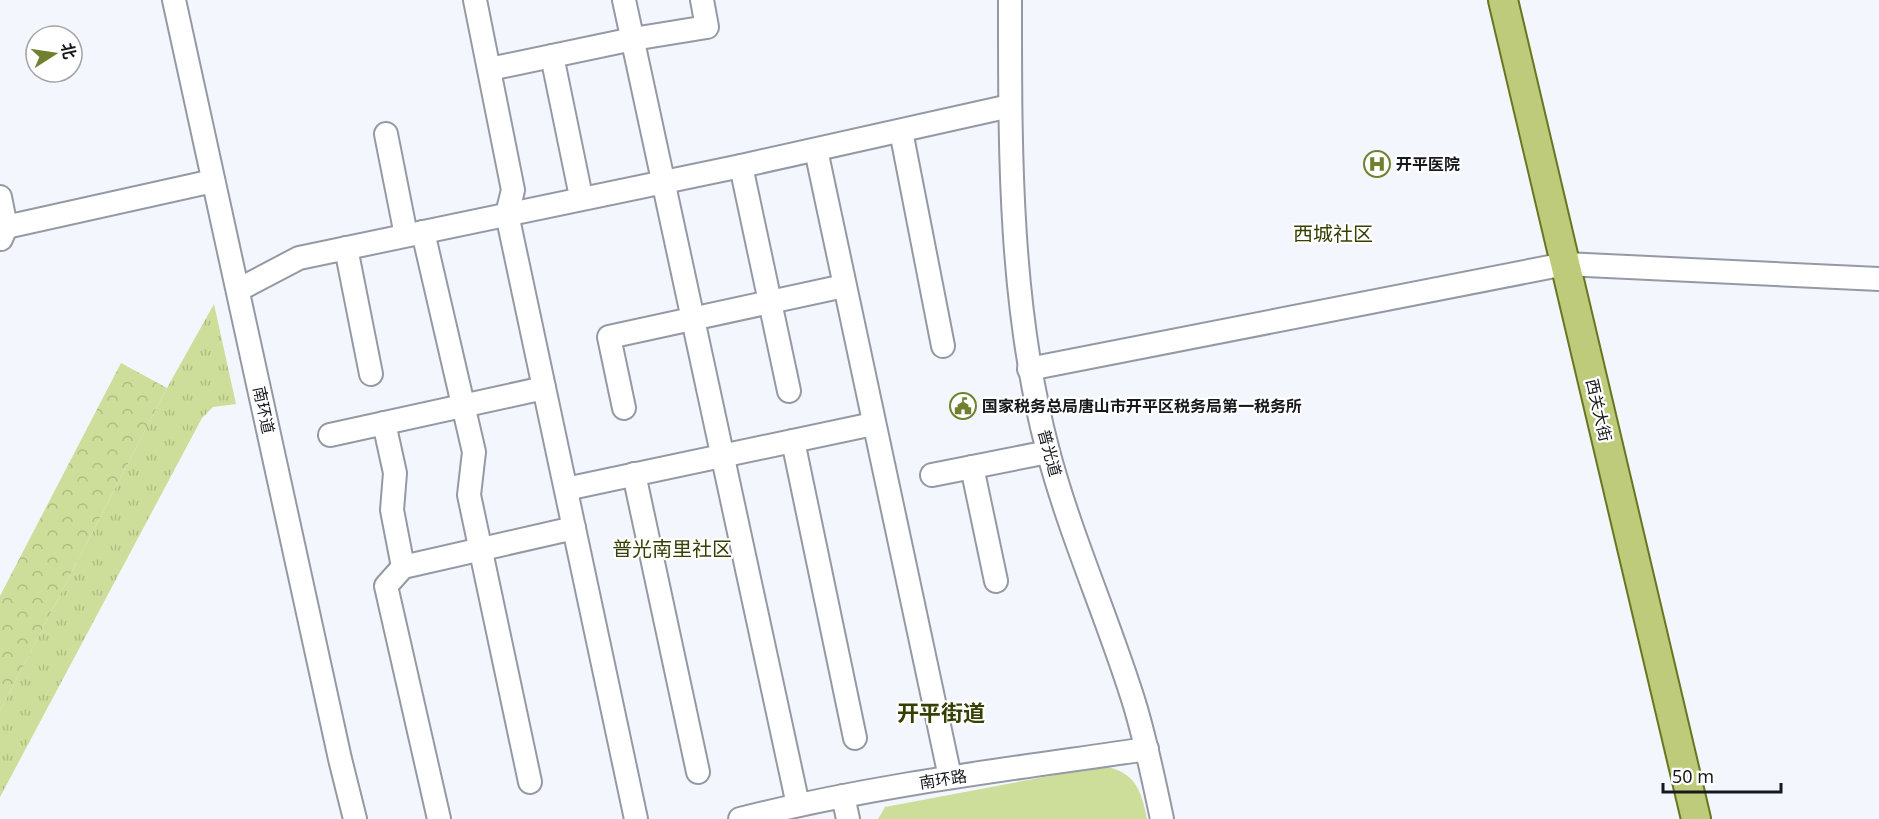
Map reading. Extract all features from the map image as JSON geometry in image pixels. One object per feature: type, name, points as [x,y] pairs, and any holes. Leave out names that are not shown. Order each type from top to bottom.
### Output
[{"type":"main road","name":"西关大街","points":[[1503,0],[1696,819]]},
{"type":"street","name":"南环道","points":[[174,0],[340,759],[356,819]]},
{"type":"street","points":[[475,0],[513,190],[507,214],[636,819]]},
{"type":"street","points":[[624,0],[798,805]]},
{"type":"street","points":[[490,69],[633,39],[707,27],[702,0]]},
{"type":"street","name":"普光道","points":[[1010,0],[1010,106],[1020,290],[1029,369],[1048,452],[1132,695],[1147,749],[1162,819]]},
{"type":"street","points":[[552,56],[579,187]]},
{"type":"street","points":[[238,290],[299,258],[816,150],[1010,106]]},
{"type":"street","points":[[901,131],[943,346]]},
{"type":"street","points":[[386,134],[474,452],[469,495],[530,782]]},
{"type":"street","points":[[816,150],[950,777]]},
{"type":"street","points":[[741,166],[789,391]]},
{"type":"street","points":[[0,197],[3,234],[213,181]]},
{"type":"street","points":[[346,248],[371,374]]},
{"type":"street","points":[[1029,369],[1565,264],[1879,279]]},
{"type":"street","points":[[624,408],[609,337],[844,286]]},
{"type":"street","points":[[330,435],[544,388]]},
{"type":"street","points":[[384,423],[395,473],[392,510],[403,567]]},
{"type":"street","points":[[566,489],[873,424]]},
{"type":"street","points":[[793,441],[855,738]]},
{"type":"street","points":[[932,475],[1048,452]]},
{"type":"street","points":[[972,467],[996,581]]},
{"type":"street","points":[[634,474],[698,772]]},
{"type":"street","points":[[439,819],[386,586],[403,567],[574,528]]},
{"type":"street","name":"南环路","points":[[740,819],[763,816],[798,805],[843,796],[950,777],[1147,749]]},
{"type":"street","points":[[843,796],[848,819]]},
{"type":"green space","points":[[214,304],[236,404],[213,407],[202,418],[0,797],[0,711],[167,388]]},
{"type":"green space","points":[[121,363],[167,388],[0,711],[0,596]]},
{"type":"green space","points":[[1103,766],[1123,773],[1135,783],[1147,819],[878,819],[885,807]]},
{"type":"place","name":"开平医院","points":[[1377,164]]},
{"type":"place","name":"国家税务总局唐山市开平区税务局第一税务所","points":[[963,406]]},
{"type":"district","name":"西城社区","points":[[1333,234]]},
{"type":"district","name":"普光南里社区","points":[[672,549]]},
{"type":"district","name":"开平街道","points":[[941,713]]}]
